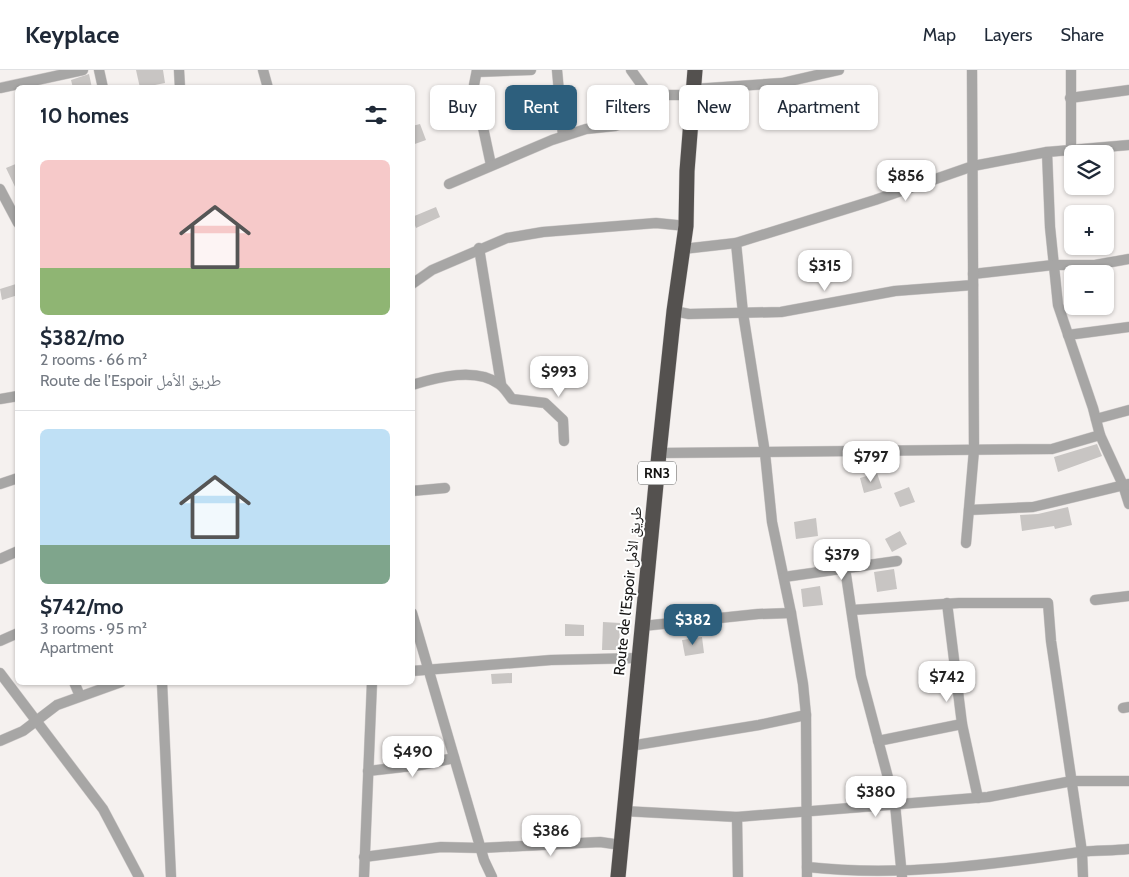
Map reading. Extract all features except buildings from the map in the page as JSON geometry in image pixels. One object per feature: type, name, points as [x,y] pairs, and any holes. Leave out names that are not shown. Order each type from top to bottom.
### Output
[{"type":"highway","name":"Route de l’Espoir طريق الأمل","points":[[694,85],[695,70]]},
{"type":"highway","name":"Route de l’Espoir طريق الأمل","points":[[618,877],[659,454],[674,311],[686,226],[691,130]]},
{"type":"street","points":[[0,88],[80,70]]},
{"type":"street","points":[[99,70],[102,85]]},
{"type":"street","points":[[179,70],[180,85]]},
{"type":"street","points":[[263,70],[267,85]]},
{"type":"street","points":[[491,165],[474,85],[477,71],[531,70]]},
{"type":"street","points":[[557,70],[563,136]]},
{"type":"street","points":[[631,70],[642,85]]},
{"type":"street","points":[[749,86],[782,83],[839,70]]},
{"type":"street","points":[[966,543],[974,450],[972,70]]},
{"type":"street","points":[[1071,70],[1071,145]]},
{"type":"street","points":[[1070,98],[1129,90]]},
{"type":"street","points":[[449,184],[563,136],[587,129]]},
{"type":"street","points":[[1114,146],[1129,145]]},
{"type":"street","points":[[683,249],[736,243],[875,200],[973,166],[1064,151]]},
{"type":"street","points":[[1047,152],[1050,228],[1058,305],[1100,435],[1126,484],[1129,504]]},
{"type":"street","points":[[0,189],[15,217]]},
{"type":"street","points":[[415,282],[432,270],[479,248],[507,238],[543,232],[656,223],[686,226]]},
{"type":"street","points":[[736,243],[743,313],[765,453],[772,522],[791,612],[806,715],[807,872],[902,874],[1082,852],[1129,849]]},
{"type":"street","points":[[479,248],[501,384],[512,399],[545,403],[563,420],[564,441]]},
{"type":"street","points":[[973,274],[1053,265],[1095,265],[1129,259]]},
{"type":"street","points":[[674,311],[689,314],[781,312],[895,291],[973,285]]},
{"type":"street","points":[[1068,335],[1129,327]]},
{"type":"street","points":[[415,384],[463,375],[485,376],[501,384]]},
{"type":"street","points":[[0,399],[15,396]]},
{"type":"street","points":[[1096,419],[1129,410]]},
{"type":"street","points":[[659,454],[1052,449],[1100,435]]},
{"type":"street","points":[[0,484],[15,479]]},
{"type":"street","points":[[969,510],[1033,507],[1126,484]]},
{"type":"street","points":[[415,491],[445,488]]},
{"type":"street","points":[[0,559],[15,552]]},
{"type":"street","points":[[784,577],[898,560]]},
{"type":"street","points":[[845,568],[860,676],[895,804],[902,874]]},
{"type":"street","points":[[1095,600],[1129,596]]},
{"type":"street","points":[[852,610],[947,604],[1048,603],[1051,641],[1082,852],[1083,877]]},
{"type":"street","points":[[947,604],[962,724],[978,798]]},
{"type":"street","points":[[643,626],[791,612]]},
{"type":"street","points":[[415,624],[481,848],[492,877]]},
{"type":"street","points":[[0,641],[15,634]]},
{"type":"street","points":[[415,671],[551,660],[639,658]]},
{"type":"street","points":[[0,673],[103,809],[139,877]]},
{"type":"street","points":[[75,685],[80,696]]},
{"type":"street","points":[[0,741],[23,731],[57,706],[112,685]]},
{"type":"street","points":[[162,685],[171,877]]},
{"type":"street","points":[[364,877],[372,685]]},
{"type":"street","points":[[630,746],[759,725],[806,715]]},
{"type":"street","points":[[878,741],[962,724]]},
{"type":"street","points":[[368,771],[420,765],[454,758]]},
{"type":"street","points":[[623,811],[737,817],[978,798],[1072,781],[1129,781]]},
{"type":"street","points":[[737,817],[738,877]]},
{"type":"street","points":[[364,857],[441,847],[481,848],[600,842],[621,845]]}]
